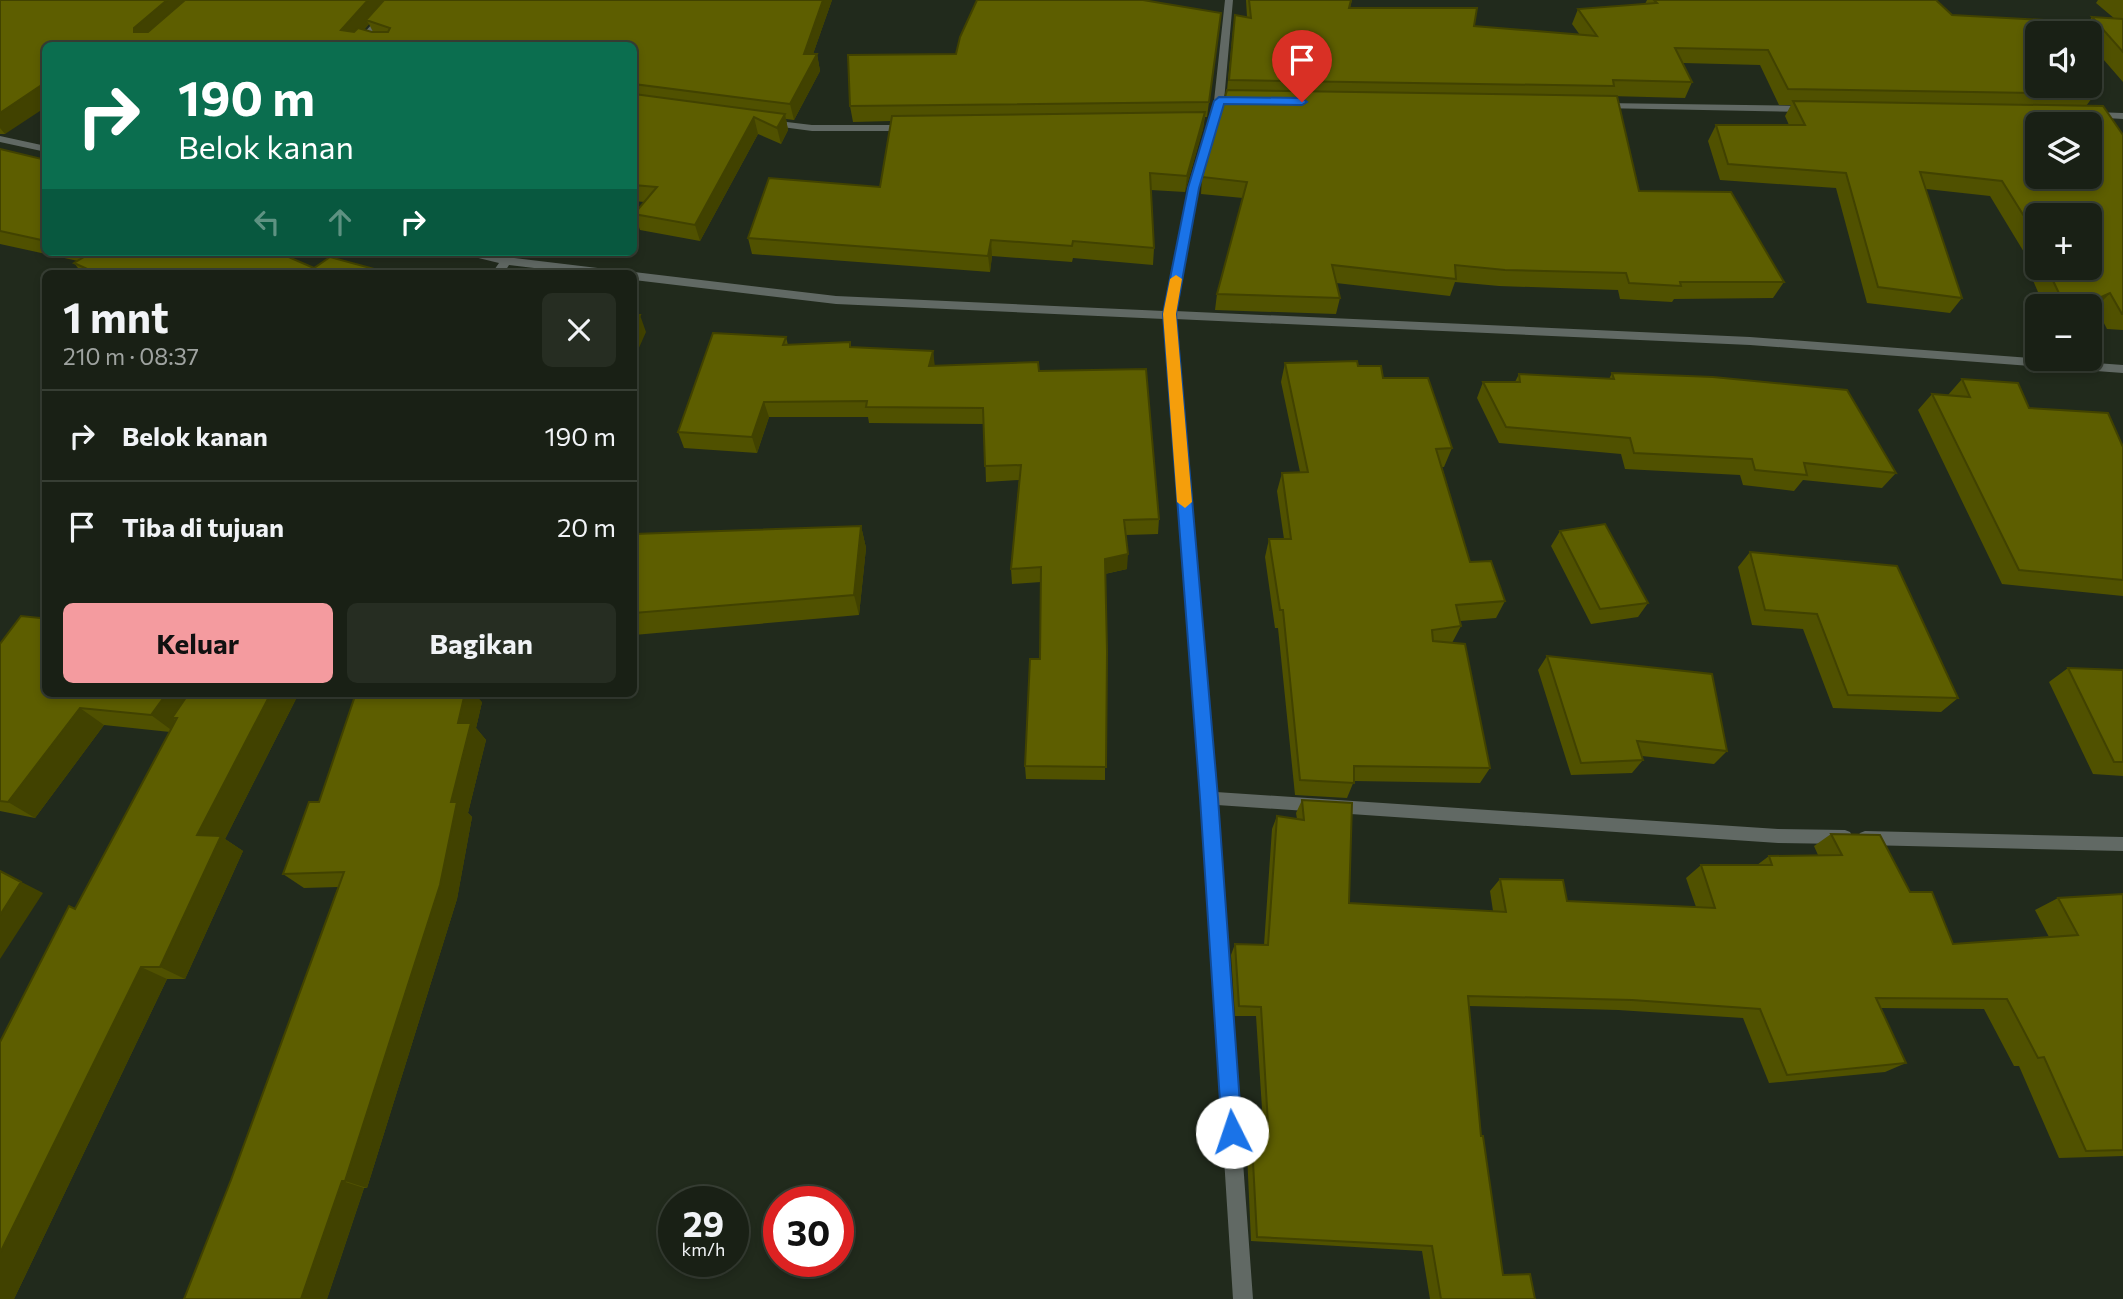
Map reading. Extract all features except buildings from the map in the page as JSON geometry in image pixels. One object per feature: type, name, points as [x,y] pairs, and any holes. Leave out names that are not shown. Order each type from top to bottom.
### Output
[{"type":"street","points":[[364,42],[399,0]]},
{"type":"street","points":[[1229,0],[1219,101],[1194,188],[1169,314],[1209,798],[1243,1299]]},
{"type":"street","points":[[1219,101],[1233,101]]},
{"type":"street","points":[[1590,106],[1824,109]]},
{"type":"street","points":[[2102,116],[2123,116]]},
{"type":"street","points":[[2108,116],[2115,127]]},
{"type":"street","points":[[760,122],[812,128],[917,128]]},
{"type":"street","points":[[1199,123],[1213,123]]},
{"type":"street","points":[[33,146],[42,138]]},
{"type":"street","points":[[0,139],[42,148]]},
{"type":"street","points":[[486,256],[581,270]]},
{"type":"street","points":[[500,270],[506,261]]},
{"type":"street","points":[[637,276],[836,300],[1750,341],[2123,369]]},
{"type":"street","points":[[1209,798],[1778,836],[2123,844]]},
{"type":"slow traffic","points":[[1176,279],[1169,314],[1185,502]]},
{"type":"route","points":[[1232,1132],[1209,798],[1169,314],[1194,188],[1219,101],[1302,102]]}]
